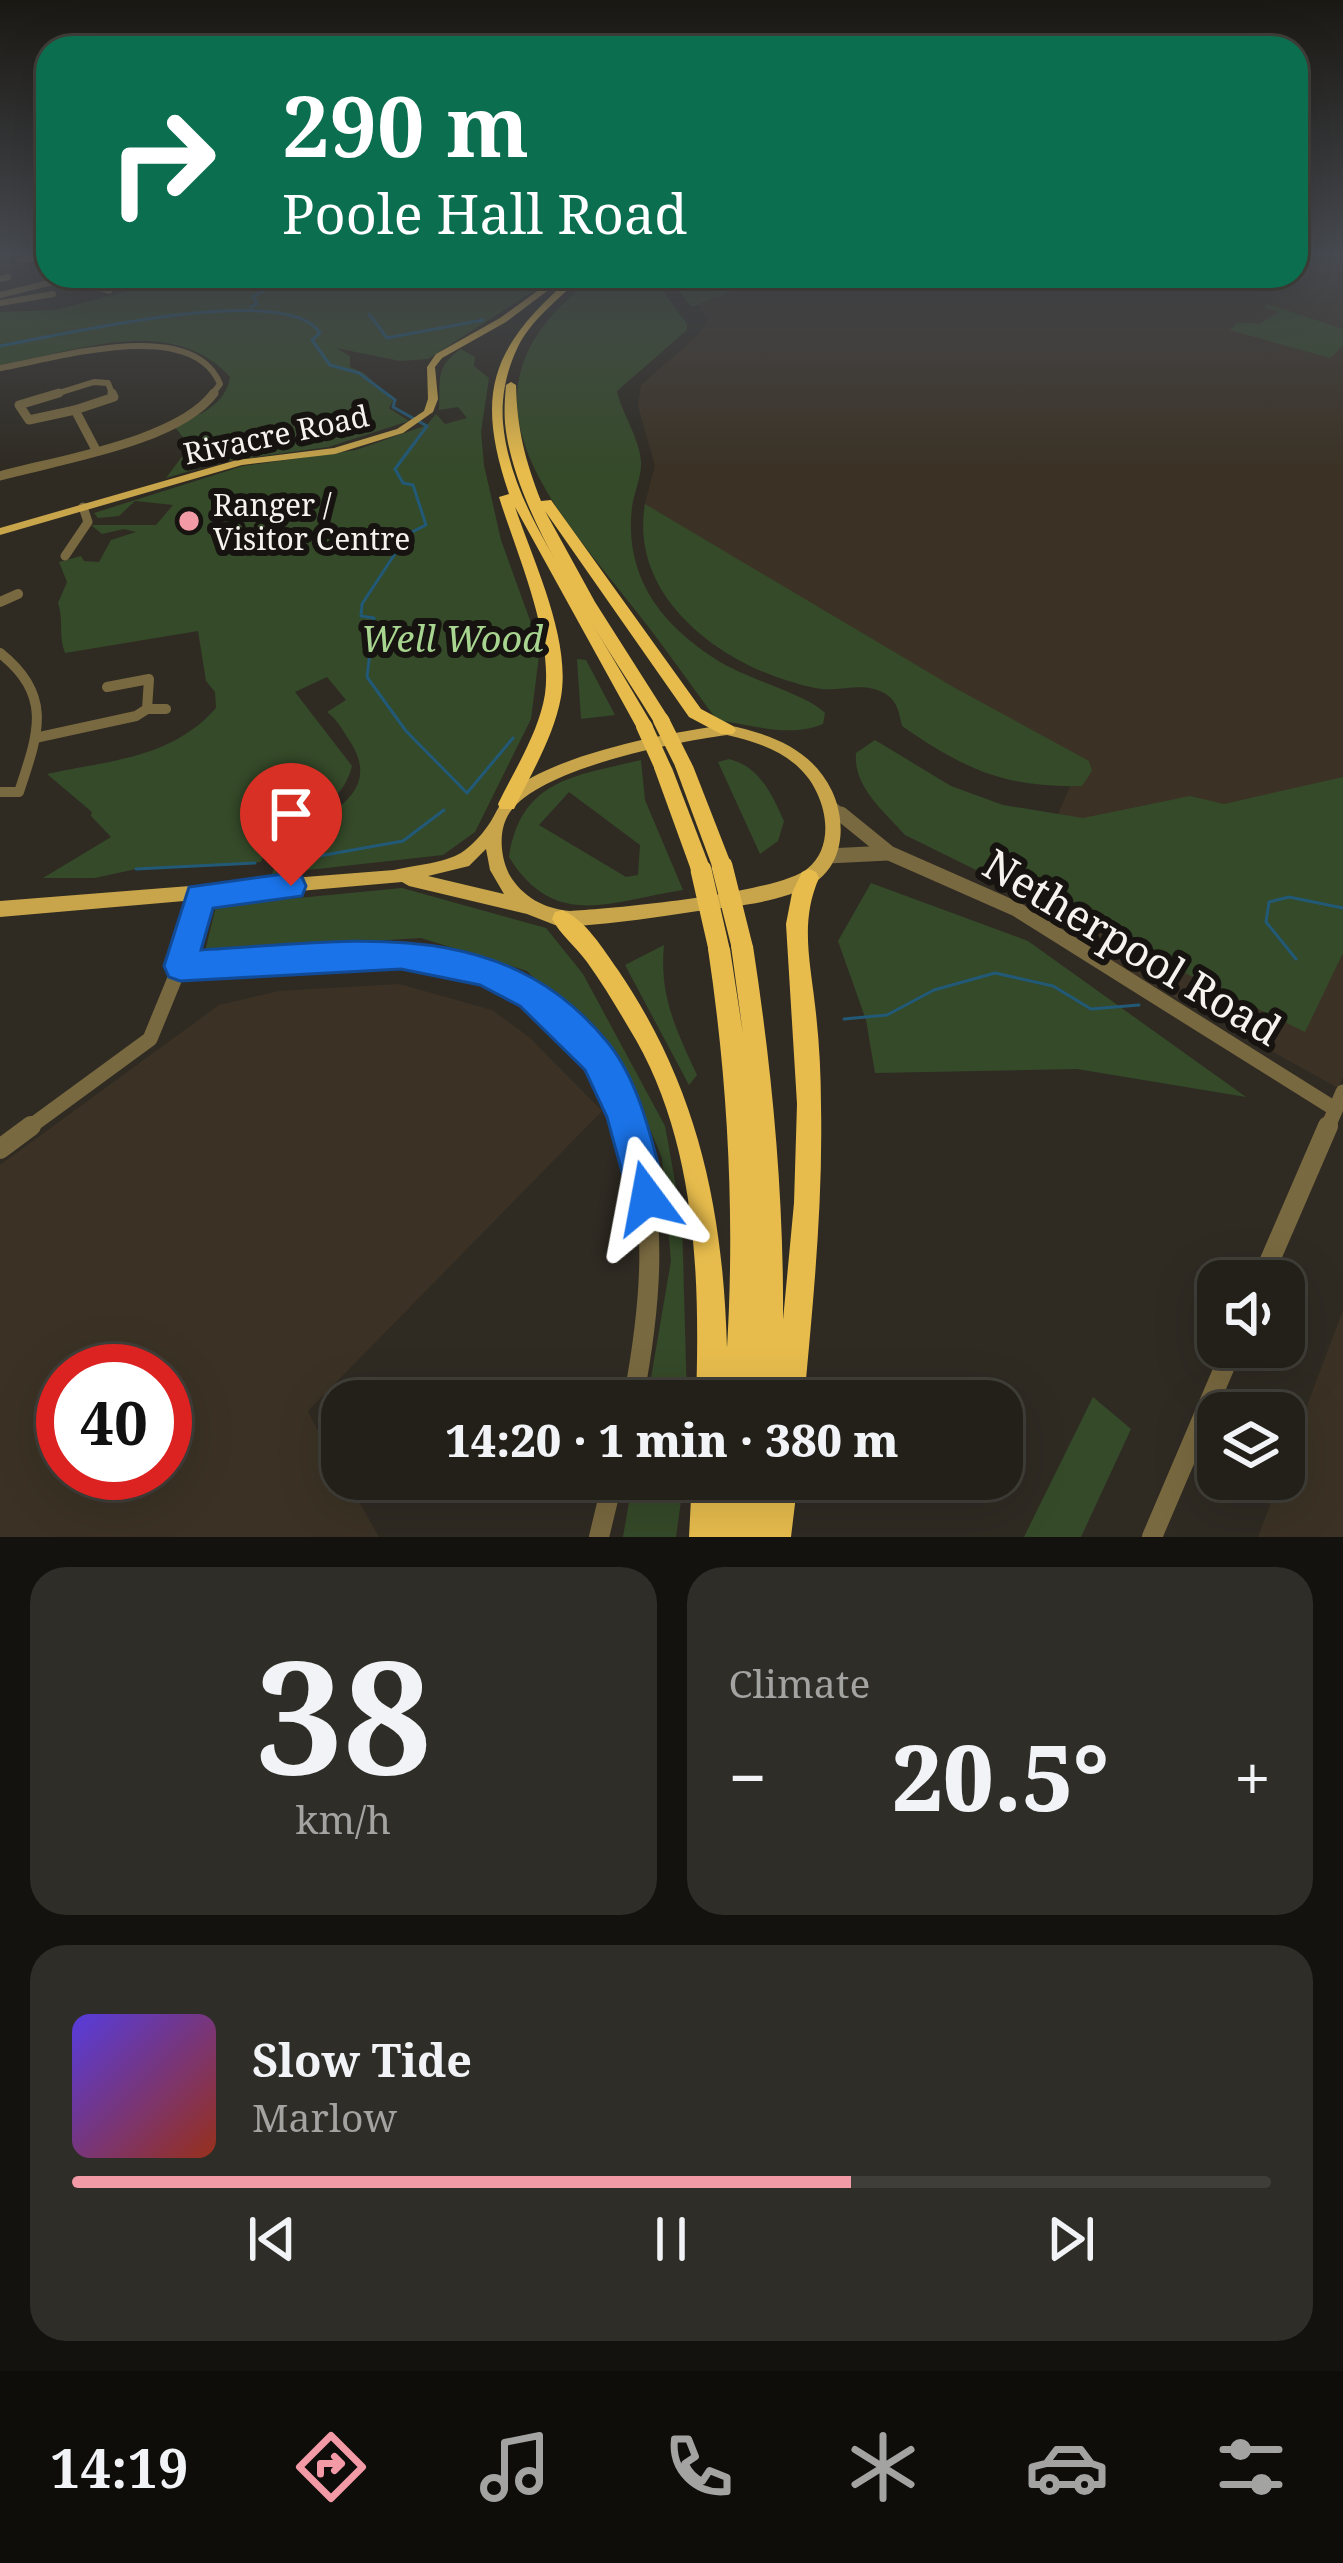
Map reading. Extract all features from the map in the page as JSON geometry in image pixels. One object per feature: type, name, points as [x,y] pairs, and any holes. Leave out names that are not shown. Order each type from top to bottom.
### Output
[{"type":"highway","points":[[527,327],[508,356],[495,401],[531,531],[652,723],[685,766],[760,1065],[773,1273],[767,1380]]},
{"type":"highway","points":[[507,804],[544,727],[553,694],[554,646],[499,474],[517,362],[538,327]]},
{"type":"highway","points":[[505,448],[695,713],[728,730]]},
{"type":"highway","points":[[652,723],[663,768],[711,868]]},
{"type":"highway","points":[[792,1380],[810,1174],[809,1063],[795,917],[809,878]]},
{"type":"highway","points":[[562,919],[587,945],[634,1014],[673,1089],[688,1132],[710,1245],[711,1380]]},
{"type":"highway","points":[[731,947],[743,1173],[744,1329],[739,1380]]},
{"type":"highway","points":[[705,1537],[707,1500]]},
{"type":"highway","points":[[724,1537],[728,1500]]},
{"type":"highway","points":[[755,1537],[759,1500]]},
{"type":"highway","points":[[775,1537],[779,1500]]},
{"type":"main road","name":"Rivacre Road","points":[[0,532],[241,462],[335,451],[400,431],[424,418],[433,399],[431,367],[439,356],[491,327]]},
{"type":"main road","points":[[394,877],[562,919],[773,890],[809,878],[828,856],[834,841],[831,805],[822,785],[799,758],[764,738],[728,730],[688,736],[557,772],[507,804],[495,831],[493,849],[499,872],[509,892],[531,908]]},
{"type":"main road","points":[[0,909],[394,877],[463,861],[495,831]]},
{"type":"street","points":[[0,368],[147,343],[182,352],[220,376],[219,391],[193,413],[0,476]]},
{"type":"street","points":[[94,382],[107,383],[116,394],[75,410],[33,420],[26,419],[19,405],[94,382]]},
{"type":"street","points":[[75,410],[94,448]]},
{"type":"street","points":[[64,556],[88,522],[83,507]]},
{"type":"street","points":[[8,598],[14,613]]},
{"type":"street","points":[[0,653],[36,690],[35,738],[19,792],[0,792]]},
{"type":"street","points":[[107,687],[150,673],[147,709]]},
{"type":"street","points":[[35,738],[136,716],[147,709],[166,709]]},
{"type":"street","name":"Netherpool Road","points":[[831,805],[890,853],[1016,909],[1339,1101]]},
{"type":"street","name":"Netherpool Road","points":[[828,856],[890,853]]},
{"type":"street","points":[[0,1149],[150,1039],[180,966],[200,896]]},
{"type":"street","points":[[180,966],[401,954],[449,961],[486,971],[532,995],[571,1028],[597,1058],[625,1113],[642,1168],[652,1227],[651,1279],[636,1380]]},
{"type":"street","points":[[1270,1260],[1339,1101]]},
{"type":"street","points":[[1151,1537],[1224,1368]]},
{"type":"street","points":[[599,1537],[608,1500]]},
{"type":"shaded area","points":[[704,327],[1343,327],[1343,1077],[1338,1088],[1016,909],[1081,762],[644,507],[655,466],[638,406],[641,385]]},
{"type":"shaded area","points":[[399,984],[492,1010],[529,1037],[602,1111],[338,1380],[321,1380],[321,1398],[308,1411],[321,1437],[321,1500],[358,1500],[379,1537],[0,1537],[0,1165],[219,1005],[279,991]]},
{"type":"shaded area","points":[[1343,1310],[1343,1537],[1258,1537],[1272,1500],[1305,1500],[1305,1411]]},
{"type":"green space","points":[[0,327],[478,327],[428,359],[400,361],[336,348],[350,356],[350,367],[364,373],[393,401],[389,408],[409,421],[328,447],[220,462],[166,478],[190,446],[174,426],[210,408],[227,387],[230,377],[207,357],[180,346],[121,342],[0,365]]},
{"type":"green space","points":[[544,327],[687,327],[617,391],[640,452],[631,532],[640,576],[663,614],[697,646],[729,667],[816,706],[825,713],[823,724],[784,730],[717,720],[565,520],[540,480],[523,439],[517,399],[525,358]]},
{"type":"green space","points":[[1336,327],[1343,329],[1343,346],[1330,358],[1230,330]]},
{"type":"green space","name":"Well Wood","points":[[461,349],[475,357],[474,366],[489,378],[481,432],[484,465],[501,540],[540,648],[531,719],[475,832],[443,855],[272,874],[284,839],[344,803],[360,777],[351,743],[327,712],[346,700],[327,677],[295,692],[352,766],[332,800],[273,832],[261,862],[136,869],[95,878],[43,878],[111,837],[92,812],[47,774],[159,748],[216,708],[198,631],[65,653],[58,603],[67,582],[59,562],[81,556],[84,561],[99,562],[111,540],[136,532],[124,529],[102,534],[91,525],[156,525],[173,505],[135,501],[119,516],[98,518],[94,513],[243,466],[356,450],[427,425],[436,414],[445,424],[467,418],[458,407],[439,410],[443,368]]},
{"type":"green space","points":[[645,504],[955,688],[1089,761],[1092,771],[1082,786],[1030,784],[986,773],[902,726],[886,694],[860,687],[815,688],[782,679],[719,648],[691,626],[652,571],[644,539]]},
{"type":"green space","points":[[577,659],[586,660],[615,715],[581,719]]},
{"type":"green space","points":[[875,740],[951,786],[1003,805],[1083,818],[1190,796],[1224,804],[1343,777],[1343,953],[1305,1032],[905,835],[859,777],[856,753]]},
{"type":"green space","points":[[729,759],[757,775],[784,821],[778,841],[760,854],[718,762]]},
{"type":"green space","points":[[641,760],[645,800],[683,890],[586,905],[545,895],[509,857],[525,811],[539,796],[573,777]],"holes":[[[569,792],[640,845],[638,875],[626,877],[539,825]]]},
{"type":"green space","points":[[871,883],[1028,941],[1246,1097],[1077,1069],[875,1073],[866,1020],[838,941]]},
{"type":"green space","points":[[402,888],[546,928],[583,974],[665,1126],[682,1220],[686,1380],[651,1380],[671,1261],[662,1158],[625,1069],[527,971],[421,938],[205,951],[216,906]]},
{"type":"green space","points":[[664,945],[667,996],[697,1075],[689,1085],[625,965]]},
{"type":"green space","points":[[1093,1397],[1131,1429],[1081,1537],[1024,1537]]},
{"type":"green space","points":[[629,1500],[681,1500],[676,1537],[623,1537]]},
{"type":"waterway","points":[[0,346],[103,327]]},
{"type":"waterway","points":[[311,327],[320,333],[312,340],[330,365],[359,373],[395,400],[393,407],[427,426],[395,469],[403,483],[413,485],[426,525],[408,534],[362,604],[361,616],[374,618],[367,677],[406,731],[467,793],[513,738]]},
{"type":"waterway","points":[[379,327],[387,338],[447,327]]},
{"type":"waterway","points":[[280,863],[403,841],[444,810]]},
{"type":"waterway","points":[[136,869],[255,863]]},
{"type":"waterway","points":[[1296,959],[1266,922],[1269,902],[1289,897],[1343,908]]},
{"type":"waterway","points":[[844,1019],[887,1015],[934,990],[995,973],[1053,986],[1091,1009],[1139,1005]]},
{"type":"place","name":"Ranger / Visitor Centre","points":[[189,521]]},
{"type":"route","points":[[291,886],[200,896],[180,966],[401,954],[486,971],[532,995],[597,1058],[625,1113],[647,1198]]}]
